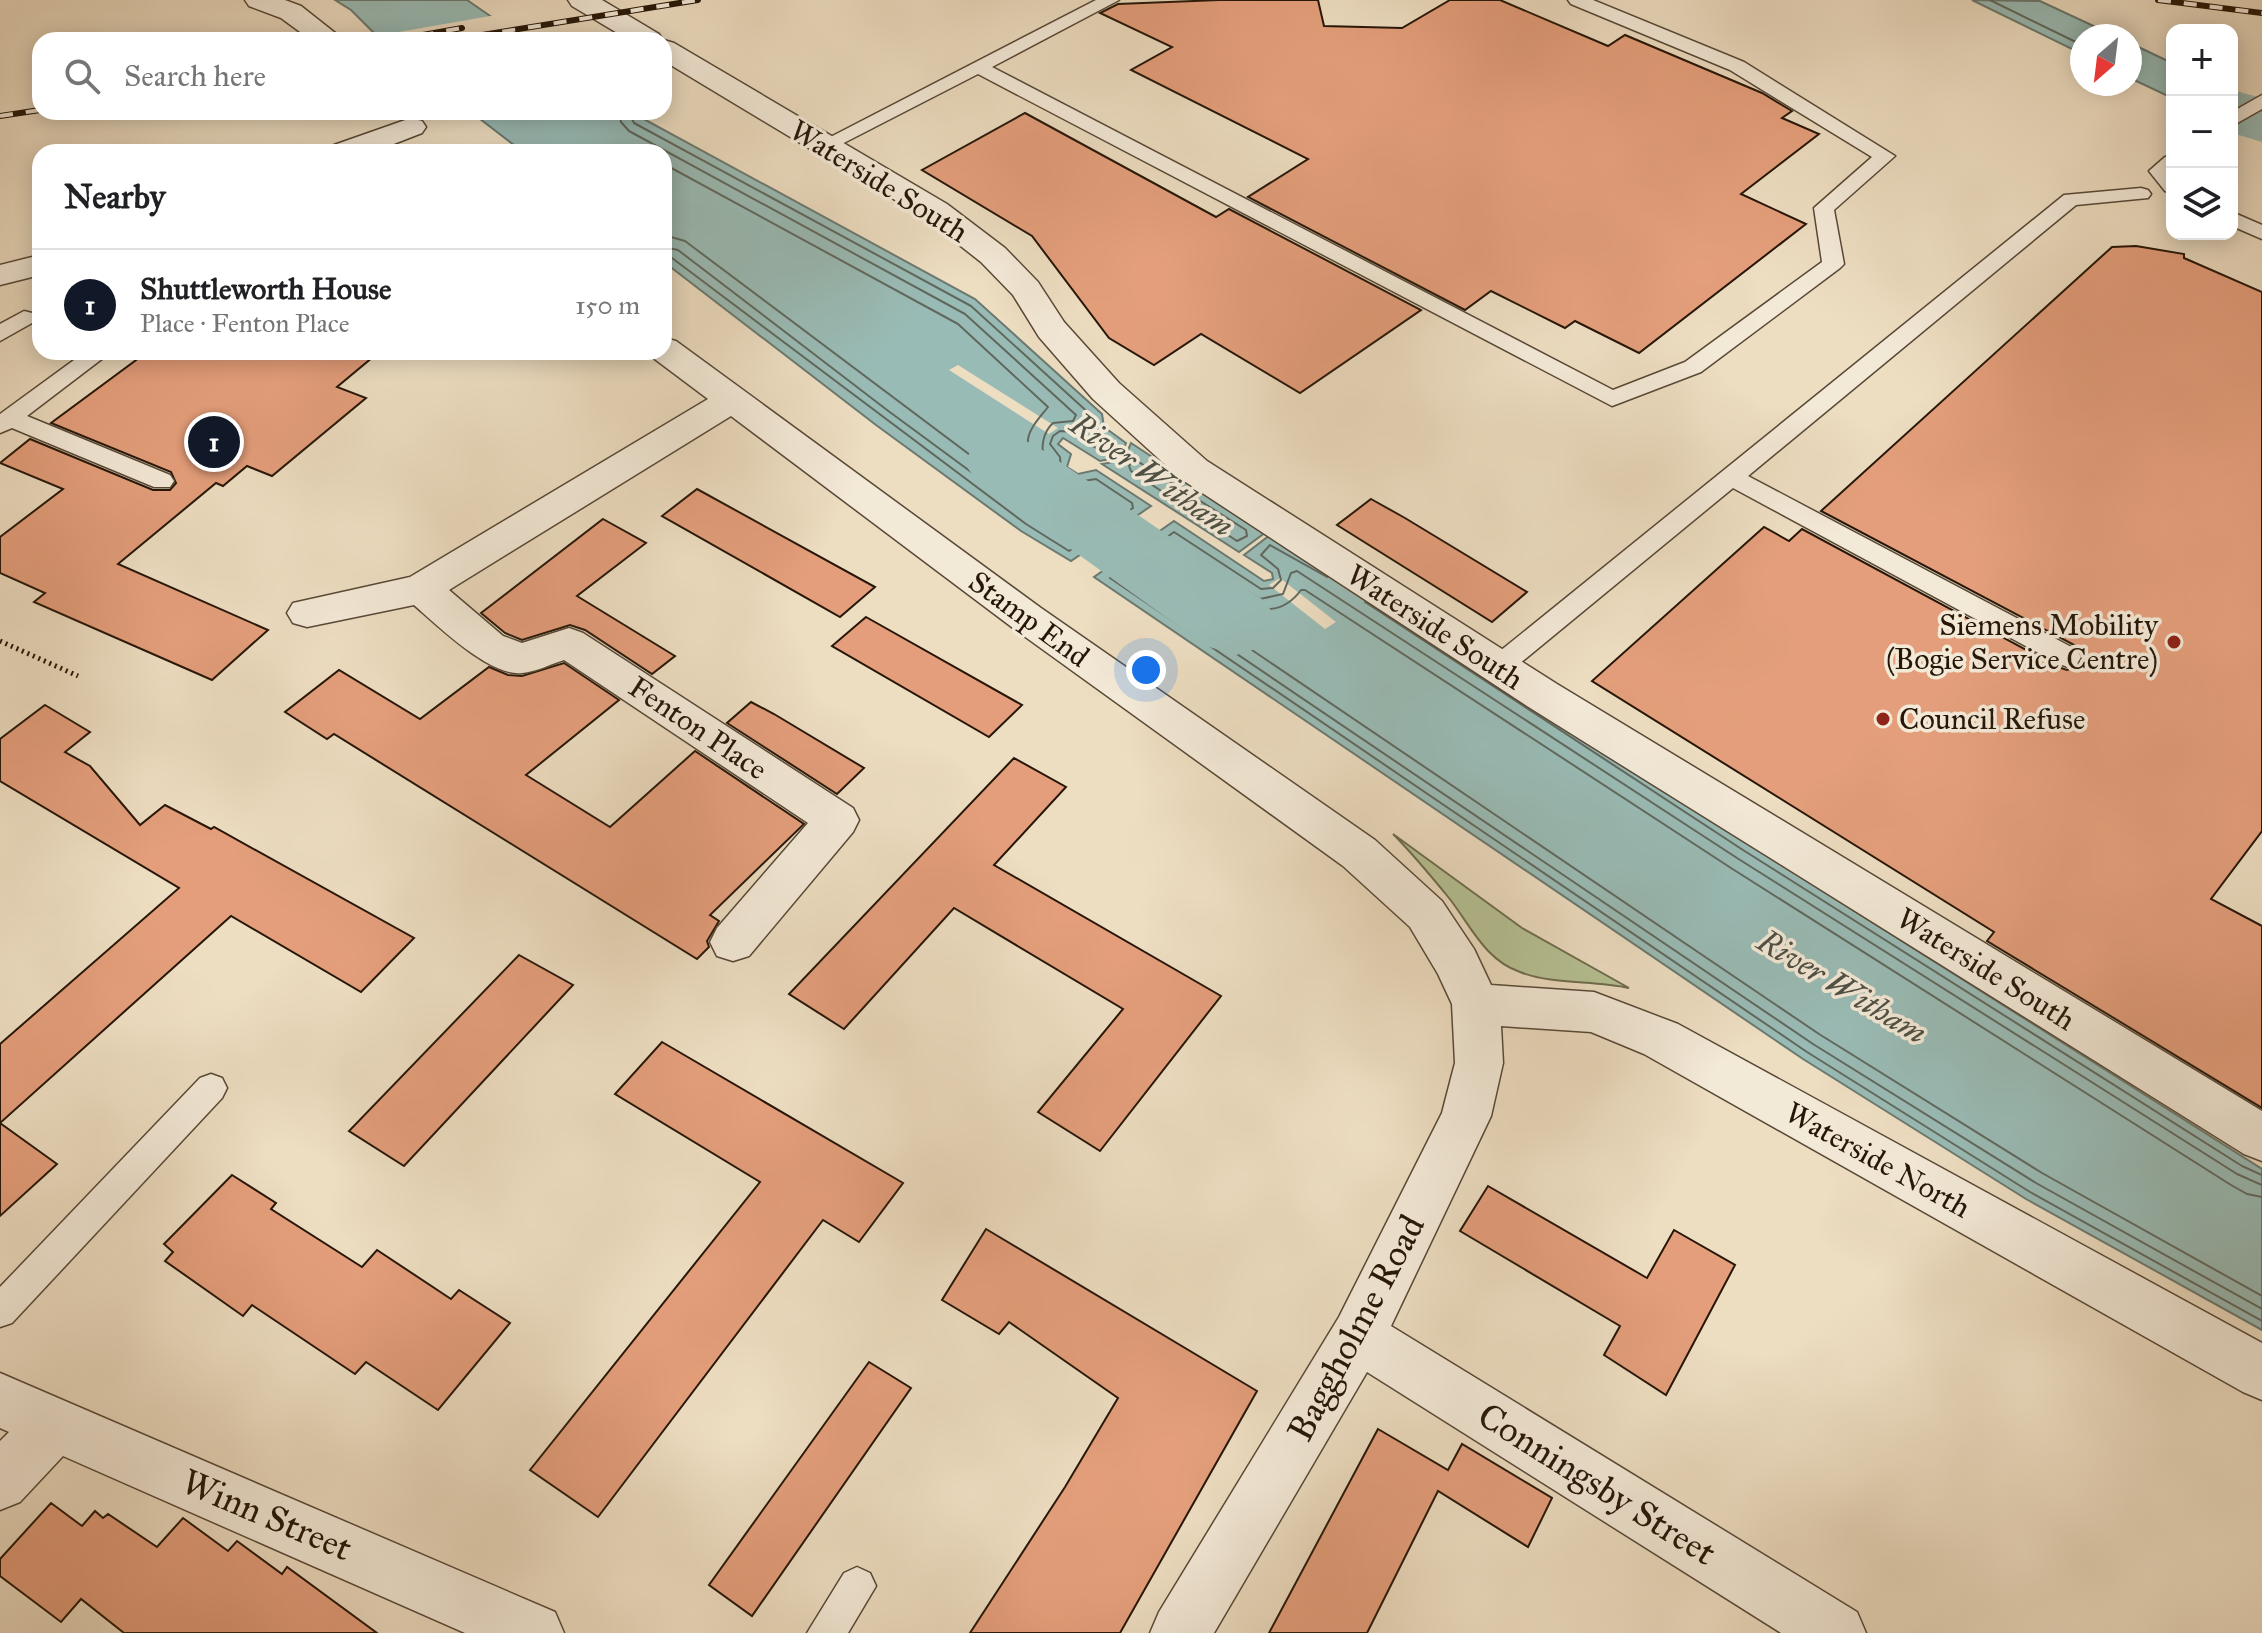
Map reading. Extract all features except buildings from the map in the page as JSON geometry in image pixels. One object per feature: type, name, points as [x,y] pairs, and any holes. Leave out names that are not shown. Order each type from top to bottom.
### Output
[{"type":"street","points":[[259,0],[291,12],[319,32]]},
{"type":"street","points":[[582,0],[636,32]]},
{"type":"street","name":"Waterside South","points":[[672,54],[936,211],[993,255],[1026,289],[1051,329],[1106,391],[1194,470],[1498,667],[2262,1138]]},
{"type":"street","points":[[360,144],[405,120],[427,144]]},
{"type":"street","points":[[0,275],[32,267]]},
{"type":"street","name":"Stamp End","points":[[672,355],[1027,618],[1359,853],[1426,914],[1457,963],[1476,1004]]},
{"type":"street","points":[[307,613],[421,589],[730,401]]},
{"type":"street","name":"Fenton Place","points":[[421,589],[489,646],[520,659],[569,643],[837,820],[733,942]]},
{"type":"street","name":"Baggholme Road","points":[[1180,1633],[1358,1336],[1466,1116],[1479,1063],[1476,1004]]},
{"type":"street","name":"Waterside North","points":[[1476,1004],[1594,1012],[1661,1039],[2262,1373]]},
{"type":"street","name":"Conningsby Street","points":[[1358,1336],[1836,1633]]},
{"type":"street","name":"Winn Street","points":[[0,1400],[510,1628]]},
{"type":"street","points":[[0,1482],[55,1424]]},
{"type":"lane","points":[[825,145],[1110,0]]},
{"type":"lane","points":[[978,67],[1612,399],[1693,367],[1833,264],[1824,208],[1885,156],[1737,66],[1577,0]]},
{"type":"lane","points":[[2238,116],[2261,102]]},
{"type":"lane","points":[[1498,667],[2071,199],[2141,194]]},
{"type":"lane","points":[[2238,221],[2262,233]]},
{"type":"lane","points":[[0,334],[24,318]]},
{"type":"lane","points":[[5,421],[89,360]]},
{"type":"lane","points":[[5,421],[162,481]]},
{"type":"lane","points":[[1731,477],[2068,657]]},
{"type":"lane","points":[[0,1311],[211,1088]]},
{"type":"lane","points":[[826,1633],[857,1586]]},
{"type":"path","points":[[0,641],[78,676]]},
{"type":"green space","points":[[1393,834],[1522,928],[1629,988],[1546,979],[1508,967],[1488,951],[1449,898]]},
{"type":"water","points":[[335,0],[467,0],[513,32],[373,32],[351,10]]},
{"type":"water","points":[[1972,0],[2040,1],[2089,24],[2070,24],[2070,48]]},
{"type":"water","points":[[2142,49],[2166,60],[2166,95],[2142,84]]},
{"type":"water","points":[[481,120],[646,120],[975,299],[1102,414],[1104,427],[1126,443],[1120,457],[1100,461],[1063,438],[1058,444],[1071,454],[1067,467],[1078,474],[1096,470],[1151,506],[1071,561],[1021,531],[876,425],[672,268],[672,144],[513,144]]},
{"type":"water","points":[[1131,443],[1266,532],[1239,552],[1102,464],[1124,460]]},
{"type":"water","points":[[1174,521],[1264,581],[1273,579],[1272,573],[1244,555],[1270,535],[1747,843],[2262,1169],[2262,1330],[2026,1199],[1803,1059],[1094,577]]},
{"type":"pier","points":[[496,15],[520,32],[399,32]]},
{"type":"pier","points":[[958,365],[1058,428],[1049,434],[949,370]]},
{"type":"pier","points":[[1280,578],[1336,622],[1325,629],[1269,585]]},
{"type":"waterway","points":[[2238,112],[2262,122]]},
{"type":"waterway","name":"River Witham","points":[[1004,462],[1236,624]]},
{"type":"railway","points":[[500,32],[698,0]]},
{"type":"railway","points":[[2158,0],[2262,13]]},
{"type":"railway","points":[[440,32],[462,28]]},
{"type":"railway","points":[[0,116],[32,111]]},
{"type":"place","name":"Shuttleworth House","points":[[214,442]]},
{"type":"place","name":"Siemens Mobility (Bogie Service Centre)","points":[[2174,642]]},
{"type":"place","name":"Council Refuse","points":[[1883,719]]}]
